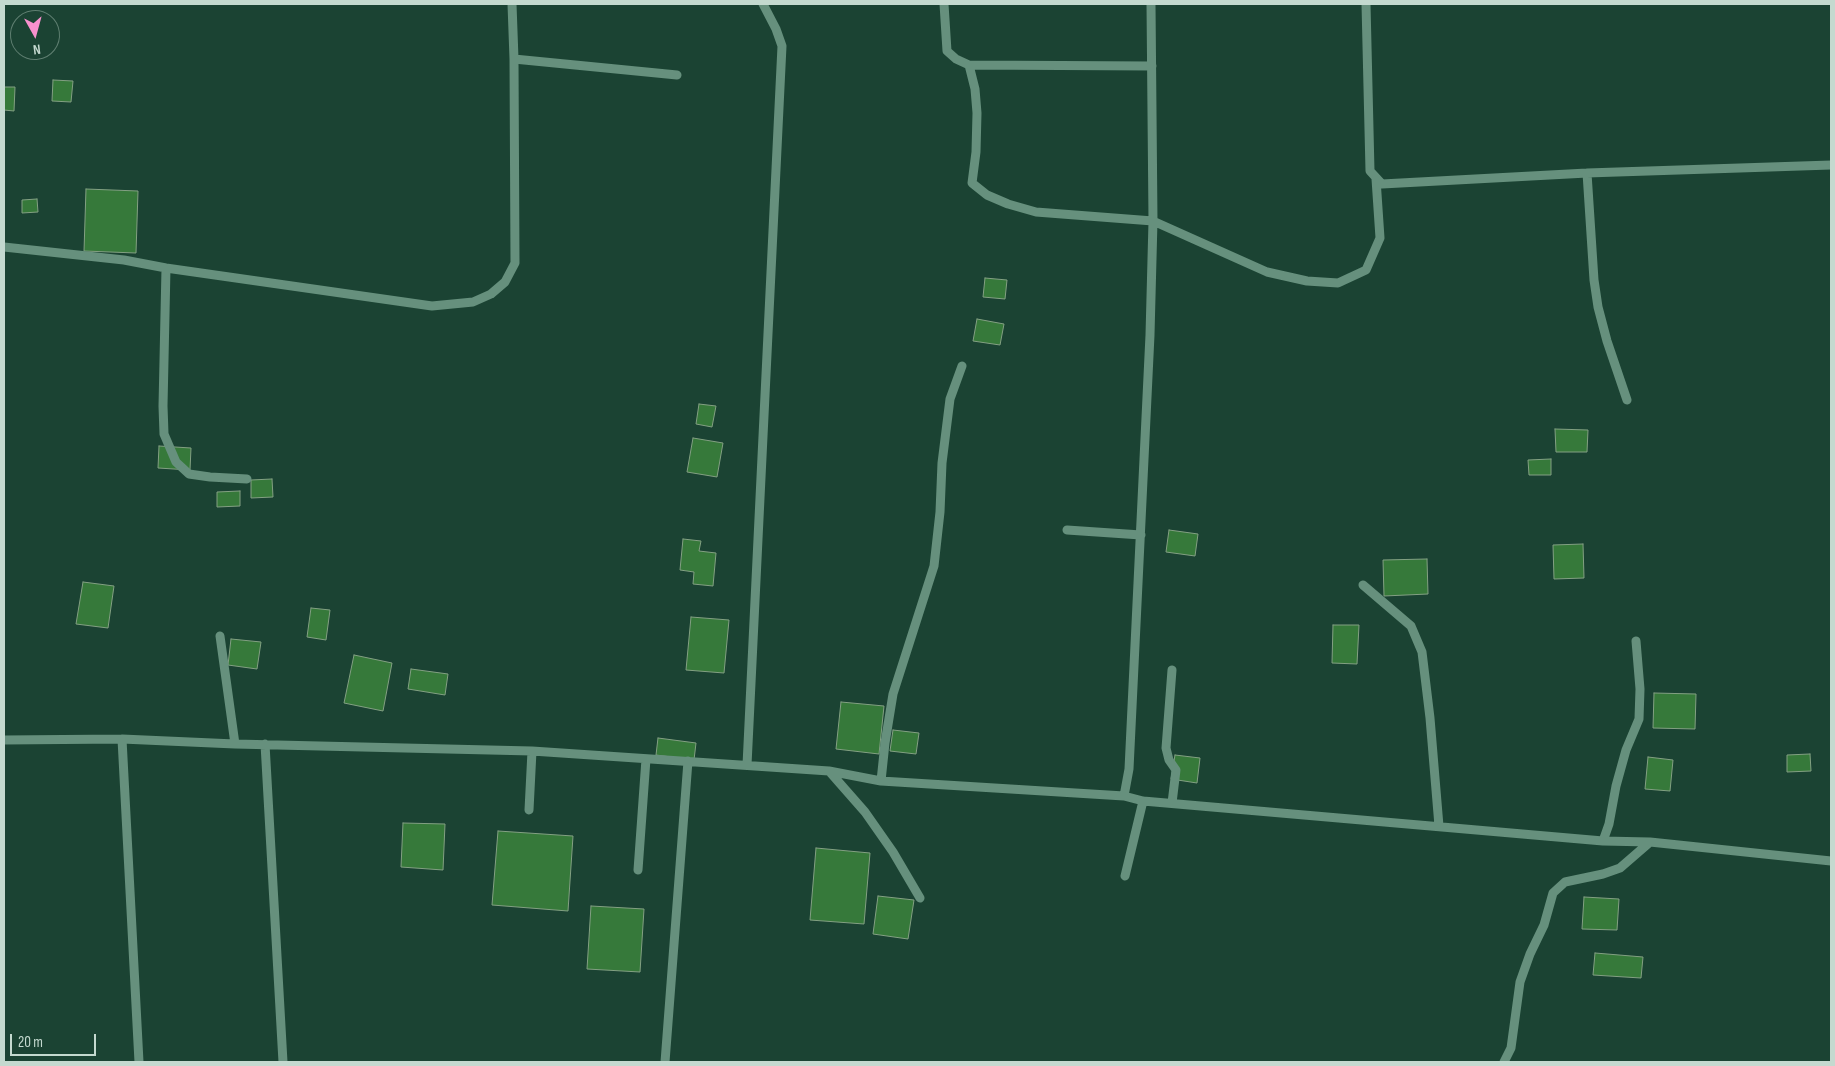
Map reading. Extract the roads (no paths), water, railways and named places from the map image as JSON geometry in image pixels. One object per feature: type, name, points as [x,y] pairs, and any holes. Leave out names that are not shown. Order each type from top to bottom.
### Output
[{"type":"street","points":[[4,247],[124,260],[166,268],[432,306],[473,302],[491,294],[505,282],[515,264],[512,4]]},
{"type":"street","points":[[747,765],[782,46],[776,29],[763,4]]},
{"type":"street","points":[[944,4],[947,51],[956,59],[969,65],[1152,66]]},
{"type":"street","points":[[1124,796],[1129,769],[1150,335],[1153,221],[1151,4]]},
{"type":"street","points":[[1366,4],[1370,171],[1376,180],[1382,184],[1587,173],[1831,165]]},
{"type":"street","points":[[514,59],[678,75]]},
{"type":"street","points":[[969,65],[975,89],[977,113],[972,183],[987,196],[1036,212],[1153,221],[1267,272],[1307,281],[1338,283],[1366,270],[1380,238],[1376,180]]},
{"type":"street","points":[[1587,173],[1594,280],[1598,307],[1607,341],[1627,400]]},
{"type":"street","points":[[166,268],[164,434],[176,462],[189,474],[247,479]]},
{"type":"street","points":[[882,781],[885,743],[894,694],[934,566],[940,512],[942,463],[950,399],[962,366]]},
{"type":"street","points":[[1067,530],[1141,535]]},
{"type":"street","points":[[1363,585],[1411,626],[1422,652],[1439,826]]},
{"type":"street","points":[[220,636],[235,744]]},
{"type":"street","points":[[1603,841],[1626,750],[1639,719],[1640,689],[1636,641]]},
{"type":"street","points":[[1172,670],[1166,748],[1169,760],[1176,770],[1172,803]]},
{"type":"street","points":[[4,740],[122,740],[532,751],[688,761],[829,771],[882,781],[1124,796],[1143,801],[1603,841],[1650,842],[1831,861]]},
{"type":"street","points":[[122,740],[139,1062]]},
{"type":"street","points":[[265,744],[283,1062]]},
{"type":"street","points":[[529,810],[532,751]]},
{"type":"street","points":[[638,870],[646,759]]},
{"type":"street","points":[[665,1062],[688,761]]},
{"type":"street","points":[[829,771],[865,812],[893,852],[920,898]]},
{"type":"street","points":[[1125,876],[1143,801]]},
{"type":"street","points":[[1504,1062],[1511,1048],[1520,982],[1530,954],[1544,925],[1553,892],[1565,882],[1603,874],[1620,868],[1650,842]]}]
